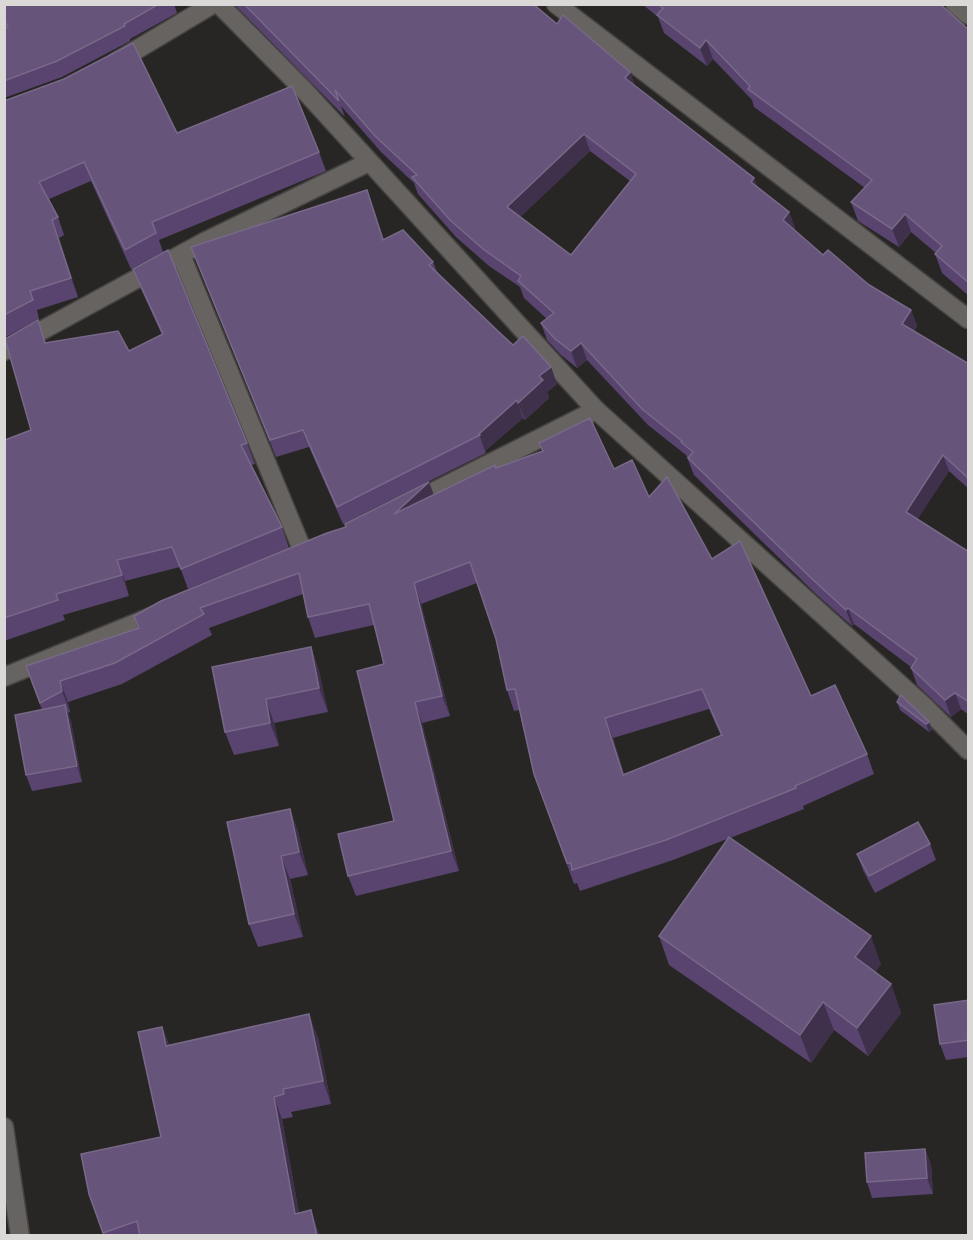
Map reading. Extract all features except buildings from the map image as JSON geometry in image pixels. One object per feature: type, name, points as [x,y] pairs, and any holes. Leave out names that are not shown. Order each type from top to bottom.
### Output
[{"type":"street","points":[[98,71],[138,50],[213,4]]},
{"type":"street","points":[[219,4],[304,90],[596,410],[926,708],[969,750]]},
{"type":"street","points":[[556,4],[969,319]]},
{"type":"street","points":[[955,4],[969,15]]},
{"type":"street","points":[[4,351],[181,255],[369,162]]},
{"type":"street","points":[[181,255],[298,556],[323,546]]},
{"type":"street","points":[[396,510],[596,410]]},
{"type":"street","points":[[4,676],[171,609]]},
{"type":"street","points":[[4,1127],[20,1236]]}]
